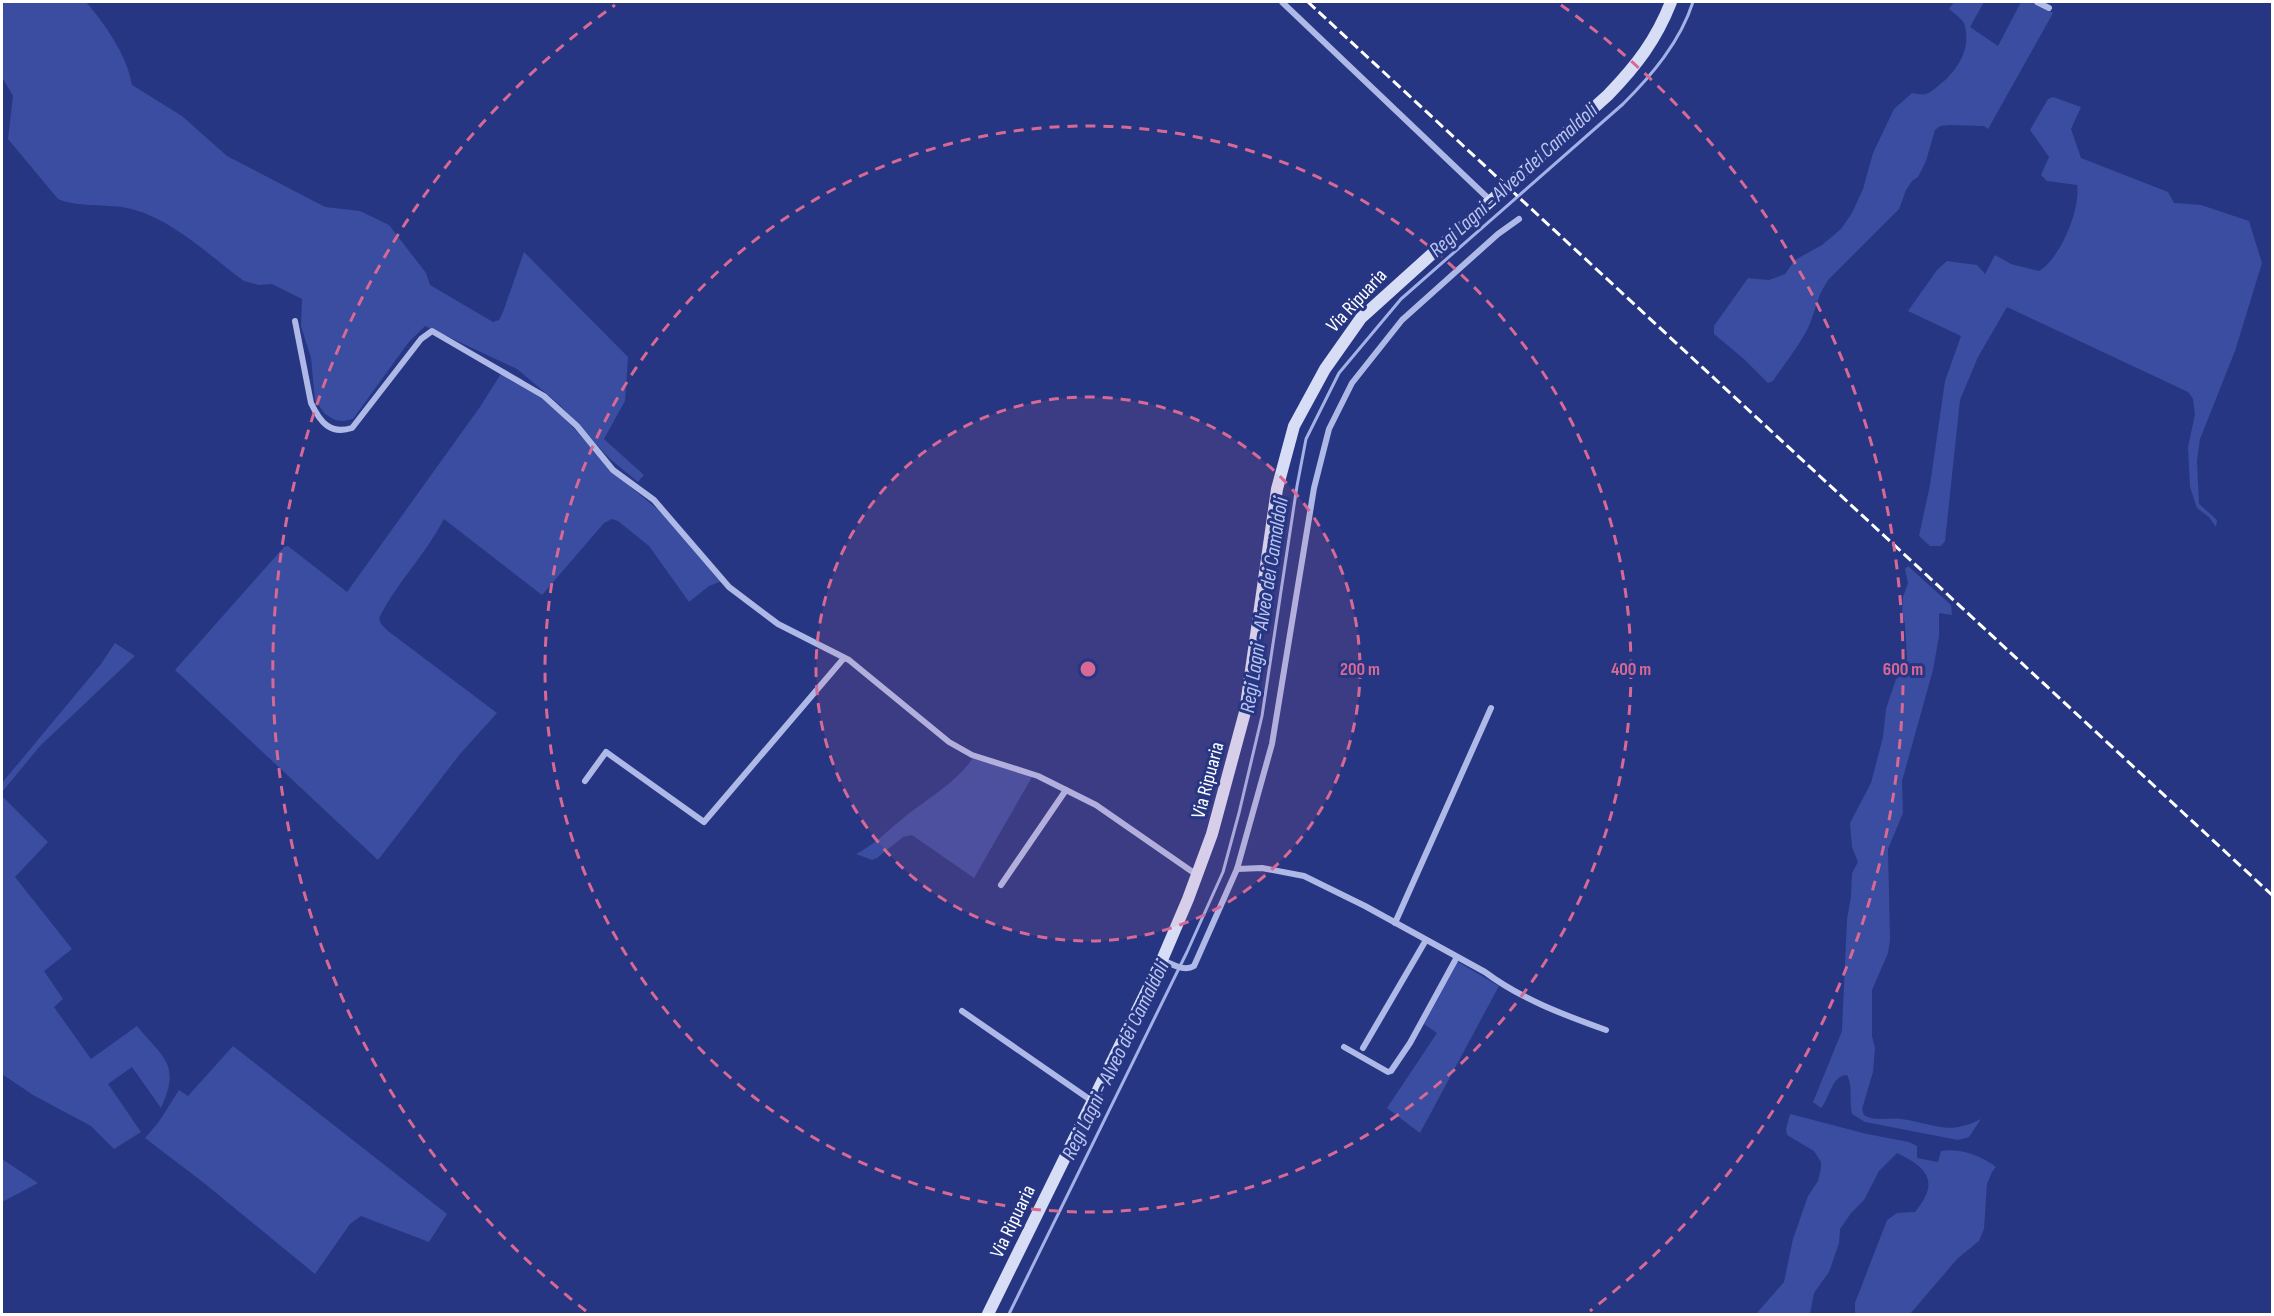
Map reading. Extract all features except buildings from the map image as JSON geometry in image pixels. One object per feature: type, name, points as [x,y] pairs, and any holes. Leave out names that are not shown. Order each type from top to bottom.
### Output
[{"type":"street","points":[[1282,2],[1492,201]]},
{"type":"street","name":"Via Ripuaria","points":[[988,1314],[1093,1101],[1167,962],[1197,875],[1224,795],[1245,712],[1276,489],[1294,426],[1324,369],[1361,318],[1608,95],[1646,52],[1662,26],[1671,2]]},
{"type":"street","points":[[2037,2],[2049,8]]},
{"type":"street","points":[[1167,962],[1189,969],[1199,960],[1237,869],[1272,744],[1314,488],[1329,429],[1352,382],[1402,320],[1498,234],[1519,219]]},
{"type":"street","points":[[295,321],[311,403],[317,416],[328,427],[342,431],[352,428],[421,339],[432,331],[544,396],[577,426],[613,470],[654,500],[729,587],[778,624],[844,658],[949,742],[972,755],[1038,776],[1096,805],[1197,875]]},
{"type":"street","points":[[585,781],[606,752],[705,822],[844,658]]},
{"type":"street","points":[[1395,923],[1491,708]]},
{"type":"street","points":[[1000,885],[1066,790]]},
{"type":"street","points":[[1237,869],[1262,868],[1304,876],[1457,957],[1526,998],[1606,1030]]},
{"type":"street","points":[[1363,1048],[1426,940]]},
{"type":"street","points":[[1344,1047],[1388,1072],[1391,1071],[1410,1043],[1457,957]]},
{"type":"street","points":[[962,1011],[1093,1101]]},
{"type":"shaded area","points":[[2,2],[86,2],[114,40],[125,62],[132,85],[182,116],[227,156],[325,207],[360,211],[389,225],[426,273],[430,285],[493,322],[499,320],[503,312],[524,252],[628,357],[625,401],[604,439],[644,475],[638,482],[610,459],[560,405],[517,369],[425,326],[408,343],[353,419],[335,420],[325,414],[315,400],[311,358],[301,326],[302,299],[272,284],[259,285],[244,281],[178,231],[150,215],[116,206],[77,204],[58,199],[8,139],[13,96],[2,77]]},
{"type":"shaded area","points":[[1954,2],[1984,2],[1970,27],[1998,46],[2021,2],[2032,2],[2053,13],[1988,129],[1984,126],[1949,125],[1940,126],[1935,130],[1926,161],[1918,177],[1906,190],[1899,209],[1829,279],[1805,333],[1773,381],[1768,383],[1714,334],[1714,326],[1748,278],[1769,280],[1785,274],[1795,260],[1822,245],[1841,229],[1852,213],[1863,189],[1873,153],[1894,109],[1912,93],[1924,94],[1932,91],[1951,74],[1964,52],[1965,26],[1949,9]]},
{"type":"shaded area","points":[[2053,97],[2081,107],[2071,129],[2081,158],[2168,192],[2174,203],[2201,205],[2249,221],[2262,263],[2235,351],[2200,439],[2197,461],[2199,504],[2217,520],[2216,527],[2209,517],[2197,508],[2190,487],[2188,447],[2195,414],[2193,399],[2188,392],[2007,307],[1978,357],[1960,400],[1945,541],[1941,546],[1930,546],[1919,536],[1930,485],[1945,381],[1961,336],[1908,311],[1937,270],[1947,261],[1977,265],[1985,274],[1995,255],[2011,264],[2039,271],[2054,256],[2072,220],[2076,207],[2077,185],[2047,181],[2041,175],[2049,157],[2030,130],[2048,99]]},
{"type":"shaded area","points":[[504,369],[522,379],[561,415],[632,488],[661,512],[722,581],[709,586],[689,602],[649,546],[618,521],[612,519],[604,523],[542,595],[444,519],[379,618],[388,631],[497,713],[460,754],[378,860],[175,670],[284,547],[288,546],[347,592],[480,407]]},
{"type":"shaded area","points":[[1908,566],[1951,605],[1952,615],[1939,613],[1939,636],[1933,670],[1902,781],[1903,813],[1888,849],[1890,940],[1888,953],[1872,990],[1872,1036],[1875,1048],[1873,1072],[1862,1109],[1864,1115],[1868,1117],[1902,1119],[1950,1128],[1981,1119],[1969,1137],[1958,1140],[1865,1122],[1852,1114],[1850,1084],[1847,1075],[1837,1079],[1821,1108],[1813,1102],[1842,1031],[1847,919],[1852,873],[1858,862],[1852,847],[1850,823],[1871,783],[1883,737],[1886,709],[1896,679],[1904,673],[1907,658],[1902,613],[1903,597],[1908,583],[1905,569]]},
{"type":"shaded area","points":[[115,643],[135,656],[40,746],[2,792],[2,783],[101,664]]},
{"type":"shaded area","points":[[973,758],[1032,777],[974,878],[912,835],[903,837],[872,860],[856,854],[948,784]]},
{"type":"shaded area","points":[[2,796],[48,842],[15,877],[72,949],[44,971],[63,999],[54,1007],[91,1059],[137,1026],[167,1063],[169,1081],[161,1108],[132,1067],[108,1084],[141,1132],[114,1149],[91,1126],[33,1095],[2,1074]]},
{"type":"shaded area","points":[[1458,962],[1499,986],[1420,1133],[1387,1108],[1437,1033],[1424,1024]]},
{"type":"shaded area","points":[[233,1046],[447,1214],[429,1242],[361,1216],[350,1224],[315,1274],[145,1138],[158,1123],[179,1090],[188,1096]]},
{"type":"shaded area","points":[[1790,1114],[1867,1134],[1909,1142],[1917,1146],[1917,1158],[1938,1162],[1941,1151],[1948,1150],[1977,1156],[1996,1167],[1987,1184],[1984,1229],[1979,1241],[1958,1258],[1910,1314],[1855,1314],[1855,1303],[1887,1220],[1897,1213],[1915,1212],[1927,1192],[1927,1177],[1923,1170],[1897,1153],[1879,1171],[1864,1200],[1840,1229],[1839,1243],[1829,1272],[1814,1293],[1810,1314],[1756,1314],[1784,1282],[1793,1239],[1808,1196],[1818,1181],[1821,1168],[1821,1162],[1814,1151],[1787,1135],[1786,1129]]},
{"type":"shaded area","points":[[2,1159],[38,1183],[2,1202]]},
{"type":"waterway","name":"Regi Lagni - Alveo dei Camaldoli","points":[[1009,1314],[1187,952],[1223,872],[1262,716],[1306,439],[1339,373],[1401,299],[1634,93],[1673,44],[1693,2]]},
{"type":"railway","points":[[1308,2],[2272,895]]}]
